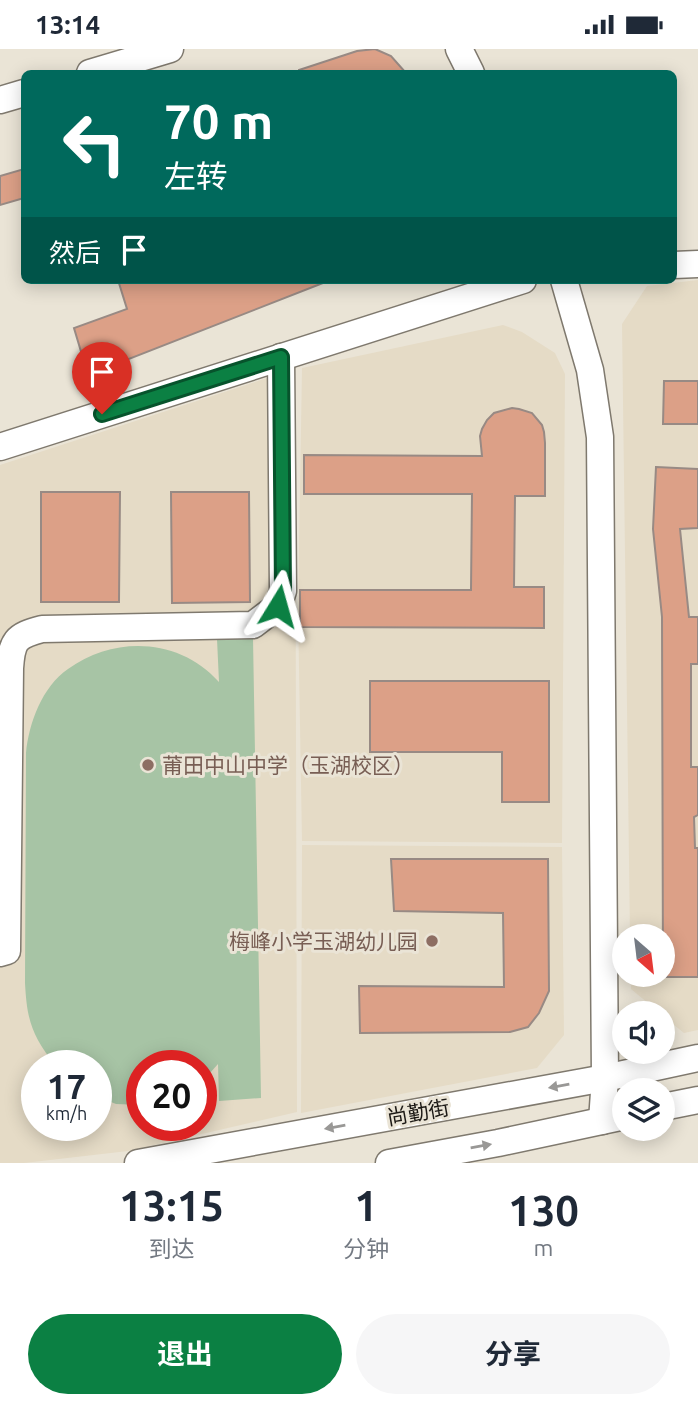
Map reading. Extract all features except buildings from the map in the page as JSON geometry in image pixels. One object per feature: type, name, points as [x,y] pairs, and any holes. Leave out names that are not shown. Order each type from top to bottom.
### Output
[{"type":"street","points":[[100,70],[170,49]]},
{"type":"street","points":[[459,49],[470,70]]},
{"type":"street","points":[[0,100],[21,94]]},
{"type":"street","points":[[677,265],[698,264]]},
{"type":"street","points":[[0,447],[510,284]]},
{"type":"street","points":[[566,284],[590,370],[600,437],[605,1078],[612,1113]]},
{"type":"street","points":[[0,953],[7,951],[11,650],[16,640],[26,633],[42,629],[253,625],[278,606],[283,591],[281,357]]},
{"type":"street","name":"尚勤街","points":[[138,1163],[605,1078],[698,1058]]},
{"type":"street","points":[[675,1105],[698,1100]]},
{"type":"street","points":[[389,1163],[612,1118]]},
{"type":"shaded area","points":[[698,280],[698,1030],[684,1033],[675,1026],[675,1001],[646,1001],[631,989],[676,987],[676,924],[630,924],[622,324],[647,286]]},
{"type":"shaded area","points":[[503,325],[522,332],[555,353],[565,374],[562,843],[302,841],[298,609],[302,368]]},
{"type":"shaded area","name":"莆田中山中学（玉湖校区）","points":[[295,369],[297,1112],[217,1130],[217,1050],[126,1050],[126,1141],[171,1141],[128,1151],[24,1163],[0,1163],[0,465]]},
{"type":"shaded area","name":"梅峰小学玉湖幼儿园","points":[[302,845],[562,847],[564,1035],[537,1068],[301,1113]]},
{"type":"green space","points":[[253,638],[261,1098],[219,1101],[217,1050],[126,1050],[126,1104],[116,1104],[112,1102],[112,1050],[44,1050],[29,1018],[25,983],[26,753],[30,730],[38,707],[51,685],[68,669],[86,658],[126,647],[146,646],[186,657],[203,667],[219,682],[217,639]]},
{"type":"place","name":"莆田中山中学（玉湖校区）","points":[[148,765]]},
{"type":"place","name":"梅峰小学玉湖幼儿园","points":[[432,941]]},
{"type":"route","points":[[102,414],[281,357],[283,591],[278,606]]}]
